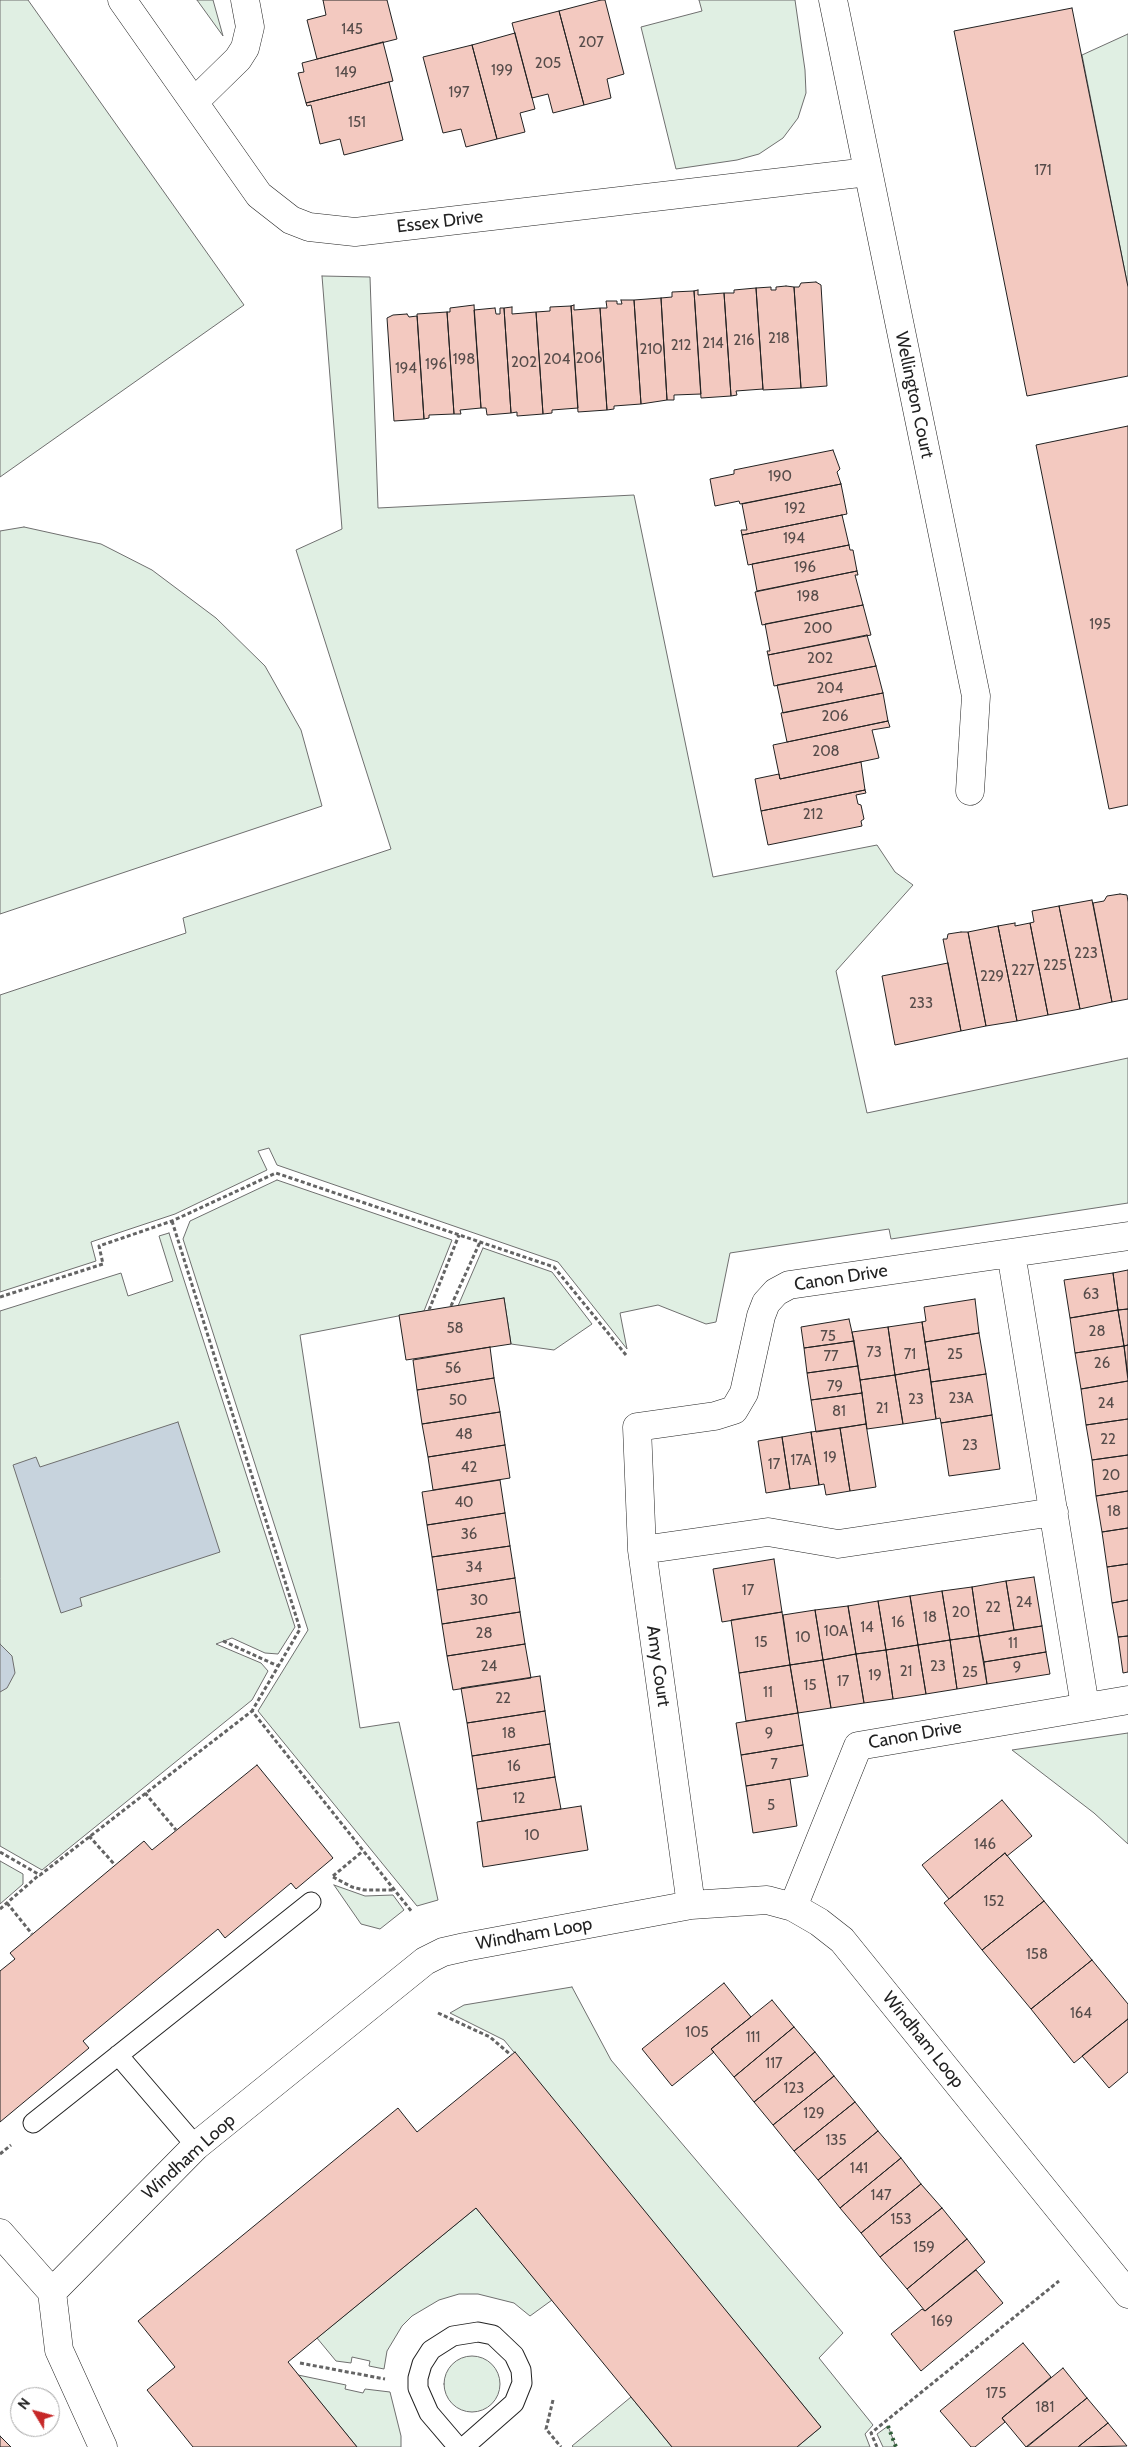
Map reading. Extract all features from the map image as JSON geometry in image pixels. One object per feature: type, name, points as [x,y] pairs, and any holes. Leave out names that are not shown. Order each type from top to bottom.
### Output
[{"type":"street","name":"Essex Drive","points":[[122,0],[258,195],[291,220],[309,227],[355,232],[868,172]]},
{"type":"street","points":[[194,102],[238,59],[245,48],[250,27],[245,0]]},
{"type":"street","name":"Wellington Court","points":[[833,0],[976,696],[970,791]]},
{"type":"street","name":"Canon Drive","points":[[638,1426],[715,1416],[734,1410],[744,1393],[761,1316],[766,1303],[776,1292],[789,1285],[1128,1236]]},
{"type":"street","points":[[1011,1253],[1085,1706]]},
{"type":"street","name":"Amy Court","points":[[638,1426],[642,1550],[691,1905]]},
{"type":"street","points":[[642,1550],[768,1532],[838,1544],[1054,1512]]},
{"type":"street","name":"Canon Drive","points":[[793,1907],[858,1746],[1128,1700]]},
{"type":"street","name":"Windham Loop","points":[[52,2292],[196,2146],[425,1961],[443,1952],[465,1947],[691,1905],[767,1900],[793,1907],[819,1922],[842,1940],[1128,2294]]},
{"type":"street","points":[[0,2233],[52,2292],[59,2350],[103,2447]]},
{"type":"lane","points":[[33,2123],[311,1902]]},
{"type":"lane","points":[[118,2055],[196,2146]]},
{"type":"lane","points":[[458,2447],[426,2408],[418,2388],[418,2378],[425,2357],[436,2346],[453,2336],[478,2332],[493,2335],[514,2355],[521,2370],[522,2383],[514,2403],[464,2447]]},
{"type":"path","points":[[0,1297],[103,1264],[99,1246],[172,1221],[276,1173],[554,1267],[626,1355]]},
{"type":"path","points":[[0,1909],[89,1836],[252,1711],[300,1629],[172,1221]]},
{"type":"path","points":[[429,1310],[459,1235]]},
{"type":"path","points":[[451,1306],[480,1242]]},
{"type":"path","points":[[223,1641],[278,1666]]},
{"type":"path","points":[[252,1711],[412,1912]]},
{"type":"path","points":[[145,1794],[176,1830]]},
{"type":"path","points":[[89,1836],[115,1865]]},
{"type":"path","points":[[363,1851],[332,1877],[352,1887],[364,1890],[394,1890]]},
{"type":"path","points":[[0,1852],[40,1875]]},
{"type":"path","points":[[7,1903],[32,1934]]},
{"type":"path","points":[[438,2013],[490,2037],[510,2055]]},
{"type":"path","points":[[877,2447],[871,2433],[1059,2280]]},
{"type":"path","points":[[300,2362],[392,2380]]},
{"type":"green space","points":[[0,0],[28,0],[244,305],[0,477]]},
{"type":"green space","points":[[197,0],[213,0],[223,36]]},
{"type":"green space","points":[[699,0],[795,0],[805,70],[806,93],[798,118],[783,138],[759,154],[737,160],[676,169],[641,27],[702,11]]},
{"type":"green space","points":[[1128,34],[1128,287],[1082,55]]},
{"type":"green space","points":[[322,276],[370,277],[378,508],[634,495],[713,877],[877,845],[895,872],[913,885],[836,971],[867,1113],[1128,1058],[1128,1203],[891,1239],[889,1229],[730,1253],[716,1322],[706,1324],[658,1305],[620,1313],[627,1349],[558,1262],[277,1165],[269,1148],[258,1151],[267,1170],[175,1214],[91,1242],[96,1261],[0,1292],[0,995],[186,933],[183,918],[391,849],[296,550],[342,529]]},
{"type":"green space","points":[[24,527],[101,544],[152,570],[216,618],[265,666],[301,730],[322,806],[0,914],[0,531]]},
{"type":"green space","points":[[277,1180],[452,1240],[424,1311],[300,1335],[360,1728],[399,1722],[438,1900],[417,1906],[258,1711],[308,1630],[183,1239],[190,1221]]},
{"type":"green space","points":[[169,1233],[295,1627],[278,1654],[265,1653],[232,1638],[216,1644],[261,1663],[268,1671],[252,1700],[42,1870],[0,1846],[0,1311],[121,1273],[128,1296],[173,1281],[159,1236]]},
{"type":"green space","points":[[483,1248],[552,1272],[592,1324],[554,1350],[511,1344],[504,1298],[458,1306]]},
{"type":"green space","points":[[1128,1733],[1128,1844],[1094,1813],[1012,1750]]},
{"type":"green space","points":[[0,1861],[23,1874],[23,1884],[0,1904]]},
{"type":"green space","points":[[334,1885],[365,1896],[393,1895],[404,1910],[380,1929],[361,1924]]},
{"type":"green space","points":[[572,1987],[611,2060],[843,2333],[819,2358],[873,2425],[865,2434],[870,2447],[797,2447],[821,2427],[504,2040],[450,2013],[464,2005]]},
{"type":"green space","points":[[476,2208],[552,2300],[530,2316],[514,2303],[478,2294],[459,2294],[439,2300],[412,2316],[402,2326],[387,2351],[384,2369],[369,2366],[370,2361],[352,2357],[351,2363],[336,2361],[317,2338]]},
{"type":"green space","points":[[466,2356],[478,2356],[492,2364],[500,2378],[498,2395],[492,2404],[478,2412],[466,2412],[456,2407],[449,2400],[444,2390],[444,2378],[449,2368],[456,2361]]},
{"type":"green space","points":[[298,2375],[346,2385],[345,2389],[363,2393],[365,2389],[390,2392],[401,2436],[401,2447],[357,2447]]},
{"type":"green space","points":[[631,2397],[672,2447],[572,2446]]},
{"type":"green space","points":[[888,2426],[896,2447],[883,2447],[877,2434]]},
{"type":"shaded area","points":[[178,1422],[220,1552],[80,1598],[82,1606],[61,1613],[13,1465],[36,1457],[40,1467]]},
{"type":"shaded area","points":[[0,1644],[12,1656],[15,1673],[7,1688],[0,1692]]},
{"type":"building","points":[[323,0],[387,0],[397,39],[317,59],[307,20],[326,15]]},
{"type":"building","points":[[605,0],[624,74],[607,79],[611,98],[584,105],[559,11]]},
{"type":"building","points":[[1072,8],[1128,287],[1128,376],[1027,396],[954,31]]},
{"type":"building","points":[[559,11],[584,105],[553,113],[548,94],[532,98],[512,23]]},
{"type":"building","points":[[515,33],[535,109],[520,113],[525,132],[497,139],[472,45]]},
{"type":"building","points":[[383,42],[393,81],[306,103],[298,73],[304,72],[302,63]]},
{"type":"building","points":[[472,45],[497,139],[466,147],[461,129],[443,133],[423,57]]},
{"type":"building","points":[[389,82],[403,140],[344,155],[340,139],[320,144],[311,105],[307,106],[306,103]]},
{"type":"building","points":[[816,282],[821,285],[827,386],[801,388],[794,287],[799,287],[801,283]]},
{"type":"building","points":[[771,287],[771,290],[776,290],[776,287],[794,287],[801,388],[763,390],[756,288]]},
{"type":"building","points":[[756,288],[763,389],[736,391],[737,395],[731,396],[724,293],[734,293],[734,290]]},
{"type":"building","points":[[698,290],[698,295],[724,293],[731,396],[701,398],[694,291]]},
{"type":"building","points":[[694,291],[701,394],[674,395],[674,400],[667,400],[661,298],[672,297],[672,292]]},
{"type":"building","points":[[661,298],[667,400],[641,404],[634,300]]},
{"type":"building","points":[[621,300],[634,300],[641,404],[614,406],[614,409],[607,410],[600,308],[607,308],[606,301],[617,301],[617,304],[622,304]]},
{"type":"building","points":[[474,305],[481,408],[460,410],[461,414],[454,414],[447,312],[450,312],[450,308]]},
{"type":"building","points":[[574,305],[574,310],[600,308],[607,410],[578,412],[571,306]]},
{"type":"building","points":[[571,306],[578,408],[552,410],[552,413],[543,414],[536,312],[550,311],[550,307]]},
{"type":"building","points":[[512,307],[512,314],[536,312],[543,414],[517,416],[517,412],[511,413],[504,308]]},
{"type":"building","points":[[495,308],[496,314],[500,314],[500,308],[504,308],[511,413],[487,415],[486,408],[481,408],[474,310]]},
{"type":"building","points":[[447,312],[454,414],[429,415],[429,418],[424,419],[417,314]]},
{"type":"building","points":[[407,314],[409,317],[417,316],[424,419],[394,421],[387,318],[393,315]]},
{"type":"building","points":[[1128,426],[1128,805],[1109,809],[1036,445]]},
{"type":"building","points":[[833,450],[840,469],[837,472],[841,484],[740,504],[739,501],[715,506],[710,479],[734,474],[734,470]]},
{"type":"building","points":[[841,484],[847,514],[742,535],[741,530],[747,530],[742,504]]},
{"type":"building","points":[[842,515],[849,545],[748,565],[742,535]]},
{"type":"building","points":[[849,545],[850,550],[853,550],[857,571],[757,591],[752,564]]},
{"type":"building","points":[[857,571],[858,575],[855,575],[863,605],[762,625],[755,592]]},
{"type":"building","points":[[863,605],[871,635],[768,655],[767,651],[770,651],[765,624]]},
{"type":"building","points":[[867,635],[876,666],[774,686],[768,655]]},
{"type":"building","points":[[876,666],[883,693],[783,713],[777,685]]},
{"type":"building","points":[[883,693],[888,721],[787,742],[781,713]]},
{"type":"building","points":[[888,721],[890,727],[872,730],[879,758],[780,779],[773,745]]},
{"type":"building","points":[[861,762],[865,790],[761,811],[755,779],[779,774],[780,779]]},
{"type":"building","points":[[865,790],[866,793],[856,795],[858,804],[861,805],[864,819],[861,821],[862,826],[768,845],[761,811]]},
{"type":"building","points":[[1127,895],[1128,902],[1128,999],[1112,1002],[1093,903],[1104,901],[1107,896]]},
{"type":"building","points":[[1092,900],[1112,1002],[1080,1009],[1059,906]]},
{"type":"building","points":[[1059,906],[1080,1009],[1048,1015],[1030,923],[1034,922],[1032,911]]},
{"type":"building","points":[[1015,923],[1015,926],[1030,923],[1048,1015],[1017,1021],[998,926]]},
{"type":"building","points":[[998,926],[1017,1021],[986,1026],[968,932]]},
{"type":"building","points":[[968,932],[986,1026],[961,1031],[943,939],[947,939],[948,934]]},
{"type":"building","points":[[948,963],[961,1031],[895,1045],[882,976]]},
{"type":"building","points":[[1128,1270],[1128,1309],[1118,1310],[1113,1273]]},
{"type":"building","points":[[1113,1273],[1118,1310],[1070,1318],[1064,1280]]},
{"type":"building","points":[[504,1298],[511,1344],[406,1360],[399,1315]]},
{"type":"building","points":[[975,1299],[979,1333],[925,1342],[922,1322],[926,1321],[924,1307]]},
{"type":"building","points":[[1128,1309],[1128,1345],[1124,1346],[1118,1310]]},
{"type":"building","points":[[1118,1310],[1124,1346],[1075,1353],[1070,1318]]},
{"type":"building","points":[[849,1319],[854,1341],[804,1348],[801,1327]]},
{"type":"building","points":[[922,1322],[929,1369],[895,1375],[888,1327]]},
{"type":"building","points":[[888,1327],[895,1375],[860,1380],[852,1332]]},
{"type":"building","points":[[979,1333],[986,1374],[931,1382],[925,1342]]},
{"type":"building","points":[[854,1341],[858,1366],[807,1373],[804,1348]]},
{"type":"building","points":[[1128,1345],[1128,1376],[1124,1346]]},
{"type":"building","points":[[1124,1346],[1128,1381],[1081,1389],[1075,1353]]},
{"type":"building","points":[[490,1347],[494,1378],[417,1390],[413,1360]]},
{"type":"building","points":[[858,1366],[862,1393],[811,1400],[807,1373]]},
{"type":"building","points":[[929,1369],[936,1419],[903,1424],[895,1375]]},
{"type":"building","points":[[986,1374],[992,1415],[941,1423],[940,1418],[936,1419],[931,1382]]},
{"type":"building","points":[[895,1375],[903,1424],[867,1429],[860,1380]]},
{"type":"building","points":[[494,1378],[500,1412],[422,1424],[417,1390]]},
{"type":"building","points":[[1128,1381],[1128,1419],[1086,1425],[1081,1389]]},
{"type":"building","points":[[862,1393],[866,1424],[816,1432],[811,1400]]},
{"type":"building","points":[[500,1412],[505,1445],[428,1457],[422,1424]]},
{"type":"building","points":[[992,1415],[1000,1469],[949,1476],[941,1423]]},
{"type":"building","points":[[1128,1419],[1128,1455],[1092,1460],[1086,1425]]},
{"type":"building","points":[[866,1424],[876,1487],[850,1491],[840,1428]]},
{"type":"building","points":[[840,1428],[850,1491],[826,1495],[824,1484],[819,1485],[811,1432]]},
{"type":"building","points":[[811,1432],[819,1485],[790,1489],[782,1437]]},
{"type":"building","points":[[782,1437],[790,1489],[766,1493],[758,1441]]},
{"type":"building","points":[[505,1445],[510,1478],[433,1490],[428,1457]]},
{"type":"building","points":[[1128,1455],[1128,1491],[1096,1496],[1092,1460]]},
{"type":"building","points":[[500,1480],[505,1513],[427,1525],[422,1492]]},
{"type":"building","points":[[1128,1491],[1128,1528],[1102,1532],[1096,1496]]},
{"type":"building","points":[[505,1513],[510,1546],[432,1557],[427,1525]]},
{"type":"building","points":[[1128,1528],[1128,1564],[1107,1567],[1102,1532]]},
{"type":"building","points":[[510,1546],[515,1578],[437,1590],[432,1557]]},
{"type":"building","points":[[774,1559],[782,1612],[722,1622],[713,1569]]},
{"type":"building","points":[[1128,1564],[1128,1600],[1112,1603],[1107,1567]]},
{"type":"building","points":[[1034,1577],[1042,1626],[1014,1630],[1006,1581]]},
{"type":"building","points":[[515,1578],[520,1612],[442,1624],[437,1590]]},
{"type":"building","points":[[1006,1581],[1014,1630],[979,1636],[972,1587]]},
{"type":"building","points":[[972,1587],[979,1636],[950,1640],[942,1591]]},
{"type":"building","points":[[942,1591],[950,1640],[918,1645],[910,1596]]},
{"type":"building","points":[[910,1596],[918,1645],[886,1650],[878,1601]]},
{"type":"building","points":[[1128,1600],[1128,1636],[1118,1637],[1112,1603]]},
{"type":"building","points":[[878,1601],[886,1650],[856,1654],[848,1606]]},
{"type":"building","points":[[848,1606],[856,1654],[823,1660],[815,1610]]},
{"type":"building","points":[[815,1610],[823,1660],[790,1665],[783,1615]]},
{"type":"building","points":[[520,1612],[525,1644],[447,1656],[442,1624]]},
{"type":"building","points":[[782,1612],[790,1665],[739,1673],[731,1620]]},
{"type":"building","points":[[1042,1626],[1046,1652],[984,1662],[979,1636]]},
{"type":"building","points":[[979,1636],[987,1684],[957,1689],[950,1640]]},
{"type":"building","points":[[1128,1636],[1128,1672],[1123,1673],[1118,1637]]},
{"type":"building","points":[[950,1640],[957,1689],[926,1694],[918,1645]]},
{"type":"building","points":[[525,1644],[531,1678],[453,1690],[447,1656]]},
{"type":"building","points":[[918,1645],[926,1694],[893,1699],[886,1650]]},
{"type":"building","points":[[886,1650],[893,1699],[864,1703],[856,1654]]},
{"type":"building","points":[[1046,1652],[1050,1674],[987,1684],[984,1662]]},
{"type":"building","points":[[856,1654],[864,1703],[831,1708],[823,1660]]},
{"type":"building","points":[[823,1660],[831,1708],[798,1713],[790,1665]]},
{"type":"building","points":[[790,1665],[798,1713],[746,1721],[739,1673]]},
{"type":"building","points":[[540,1676],[545,1711],[467,1723],[461,1688]]},
{"type":"building","points":[[545,1711],[550,1744],[472,1756],[467,1723]]},
{"type":"building","points":[[798,1713],[803,1745],[741,1755],[736,1723]]},
{"type":"building","points":[[550,1744],[555,1777],[477,1789],[472,1756]]},
{"type":"building","points":[[803,1745],[808,1776],[746,1786],[741,1755]]},
{"type":"building","points":[[257,1765],[333,1858],[296,1889],[291,1883],[225,1938],[218,1929],[83,2041],[89,2048],[0,2122],[0,1971],[15,1959],[10,1953],[144,1841],[152,1850]]},
{"type":"building","points":[[555,1777],[561,1809],[482,1821],[477,1789]]},
{"type":"building","points":[[790,1779],[797,1826],[753,1833],[746,1786]]},
{"type":"building","points":[[1002,1800],[1032,1836],[1007,1856],[1005,1853],[949,1899],[922,1865]]},
{"type":"building","points":[[581,1806],[588,1850],[483,1867],[477,1822]]},
{"type":"building","points":[[1005,1853],[1044,1901],[982,1950],[944,1903]]},
{"type":"building","points":[[1044,1901],[1092,1960],[1031,2009],[982,1950]]},
{"type":"building","points":[[1092,1960],[1128,2004],[1128,2019],[1074,2063],[1031,2009]]},
{"type":"building","points":[[724,1983],[751,2017],[711,2049],[714,2052],[672,2086],[642,2049]]},
{"type":"building","points":[[772,2000],[794,2027],[734,2077],[711,2049]]},
{"type":"building","points":[[1128,2019],[1128,2072],[1109,2088],[1082,2056]]},
{"type":"building","points":[[794,2027],[815,2052],[754,2102],[734,2077]]},
{"type":"building","points":[[515,2052],[821,2427],[797,2447],[672,2447],[476,2208],[288,2362],[357,2447],[193,2447],[147,2390],[175,2367],[138,2321],[398,2108],[417,2132]]},
{"type":"building","points":[[815,2052],[834,2076],[773,2125],[754,2102]]},
{"type":"building","points":[[834,2076],[855,2102],[794,2151],[773,2125]]},
{"type":"building","points":[[855,2102],[878,2131],[818,2180],[794,2151]]},
{"type":"building","points":[[878,2131],[901,2158],[840,2208],[818,2180]]},
{"type":"building","points":[[901,2158],[921,2184],[861,2233],[840,2208]]},
{"type":"building","points":[[921,2184],[942,2208],[880,2257],[861,2233]]},
{"type":"building","points":[[942,2208],[967,2239],[907,2289],[880,2257]]},
{"type":"building","points":[[967,2239],[985,2262],[925,2311],[907,2289]]},
{"type":"building","points":[[976,2270],[1003,2303],[921,2371],[891,2334],[922,2309],[925,2311]]},
{"type":"building","points":[[1023,2343],[1051,2377],[1002,2418],[1005,2422],[975,2447],[971,2447],[940,2411]]},
{"type":"building","points":[[1063,2368],[1087,2398],[1026,2447],[1002,2418]]},
{"type":"building","points":[[1087,2398],[1108,2423],[1078,2447],[1027,2447]]},
{"type":"building","points":[[1108,2423],[1127,2446],[1078,2447]]},
{"type":"building","points":[[0,2436],[11,2447],[0,2447]]},
{"type":"hedge","points":[[888,2426],[896,2447]]}]
